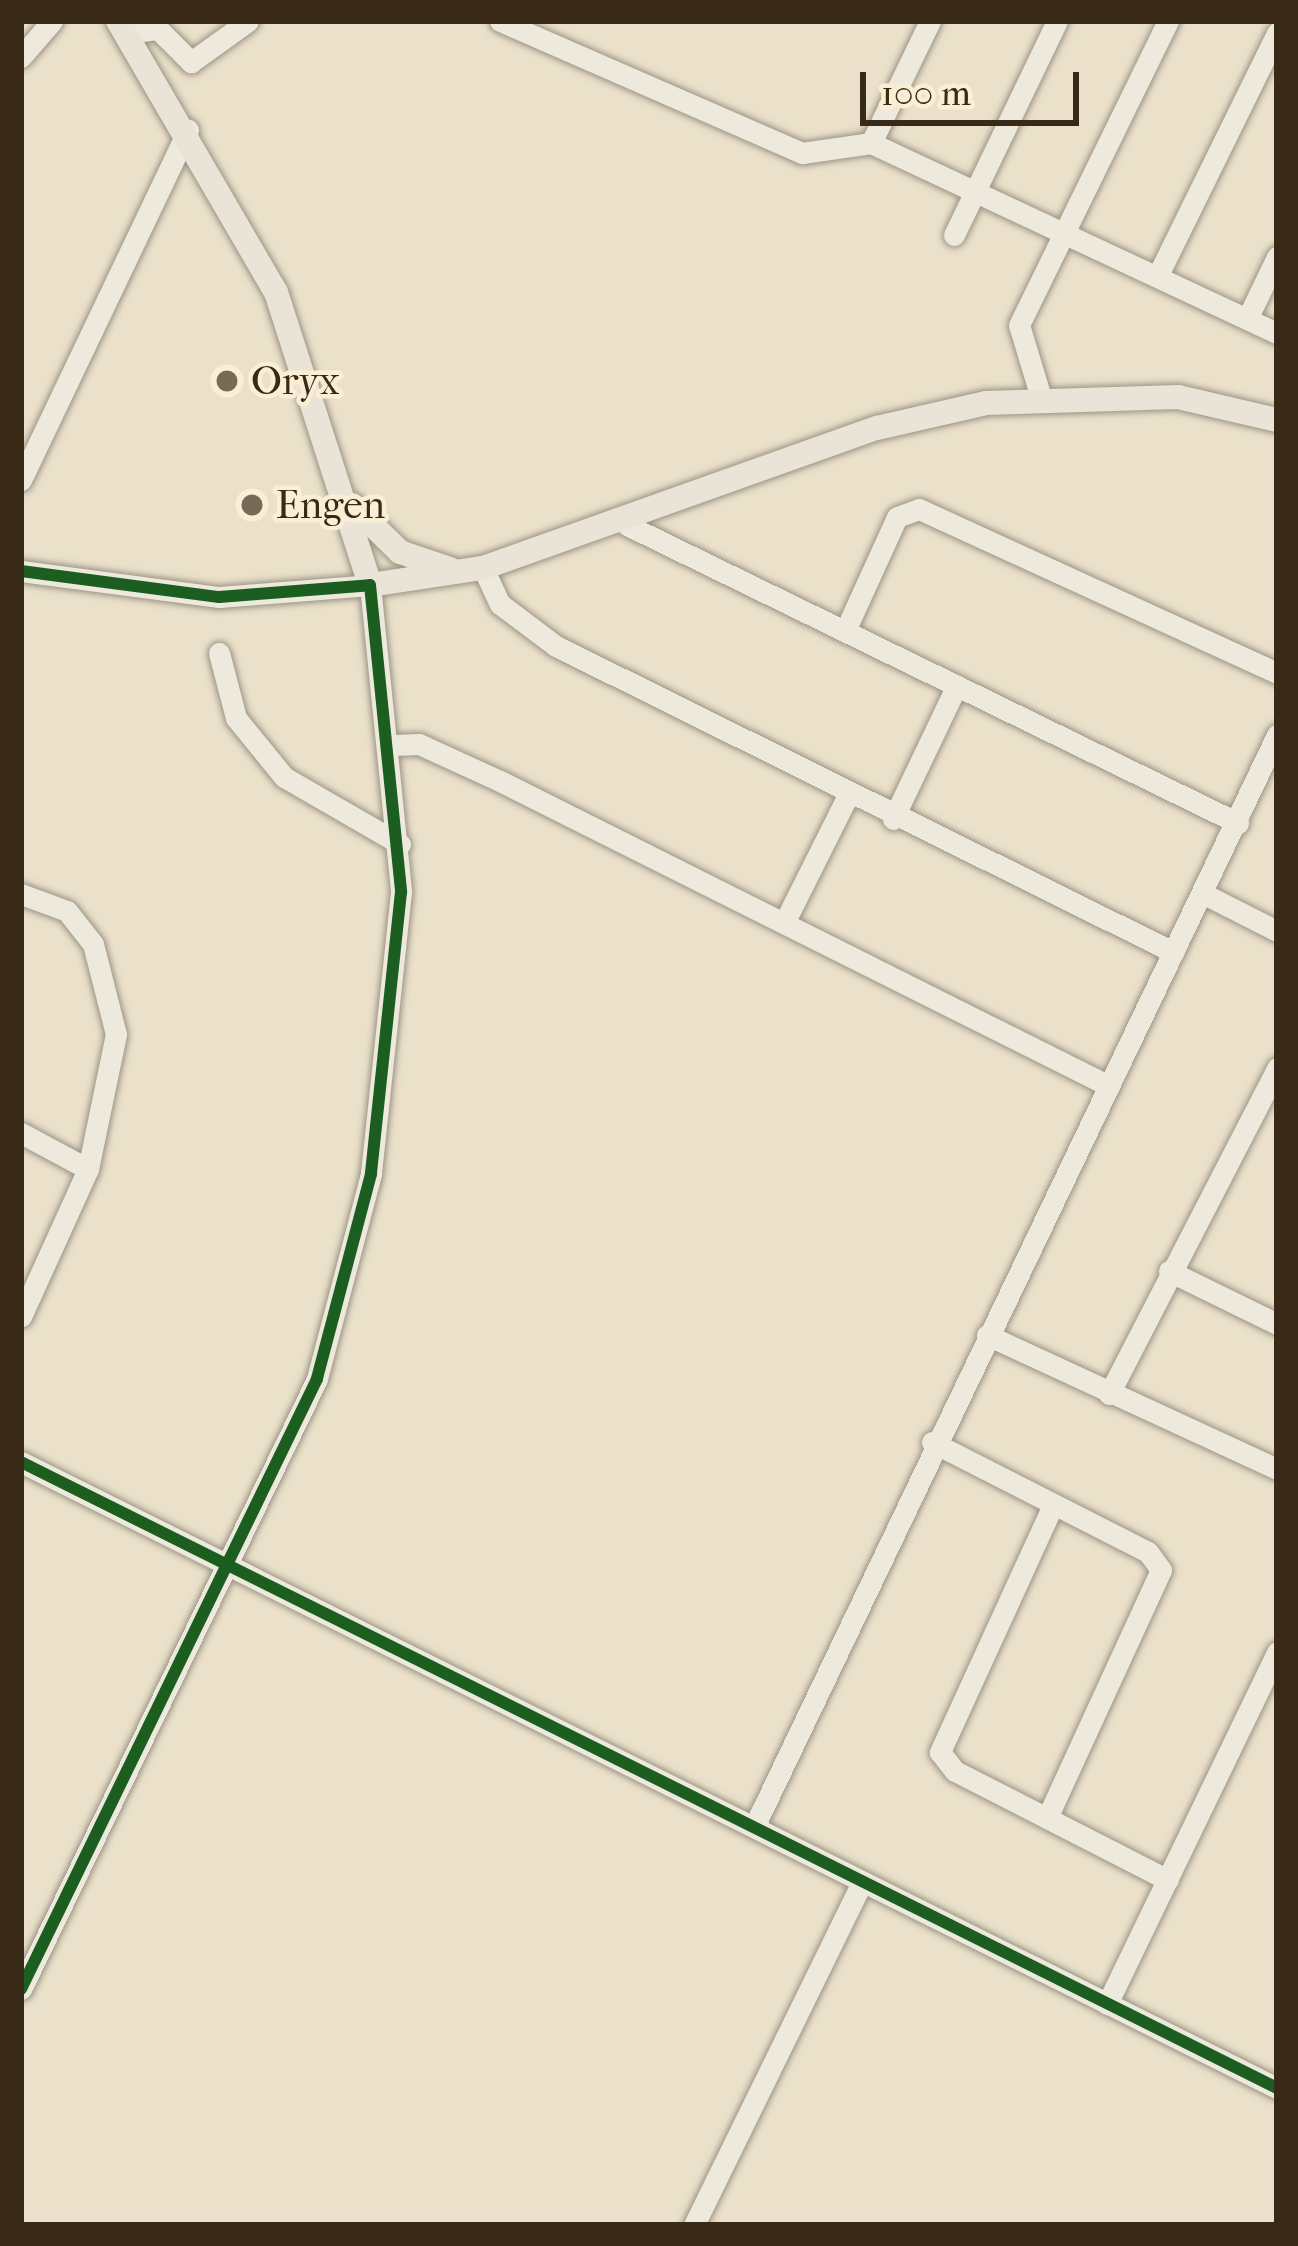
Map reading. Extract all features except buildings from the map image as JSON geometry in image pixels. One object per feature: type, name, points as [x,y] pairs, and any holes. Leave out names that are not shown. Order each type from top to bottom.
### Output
[{"type":"main road","points":[[123,27],[188,130],[276,292],[347,498],[370,585],[479,569],[627,525],[877,428],[1042,401],[1178,397],[1277,420]]},
{"type":"main road","points":[[347,498],[400,552],[479,569]]},
{"type":"street","points":[[21,57],[52,21]]},
{"type":"street","points":[[123,27],[158,29],[191,62],[248,21]]},
{"type":"street","points":[[500,21],[770,143],[802,153],[872,143],[1277,333]]},
{"type":"street","points":[[872,143],[929,21]]},
{"type":"street","points":[[954,235],[1057,21]]},
{"type":"street","points":[[1042,401],[1019,325],[1168,21]]},
{"type":"street","points":[[1158,275],[1277,33]]},
{"type":"street","points":[[21,480],[188,130]]},
{"type":"street","points":[[1248,317],[1277,256]]},
{"type":"street","points":[[844,631],[897,517],[919,509],[1277,673]]},
{"type":"street","points":[[627,525],[1238,823]]},
{"type":"street","points":[[479,569],[529,630],[847,796],[1173,952]]},
{"type":"street","points":[[21,571],[219,597],[370,585],[393,745],[400,844],[390,1063],[354,1257],[289,1456],[21,1989]]},
{"type":"street","points":[[219,653],[236,718],[284,777],[400,844]]},
{"type":"street","points":[[893,819],[957,686]]},
{"type":"street","points":[[754,1827],[932,1442],[1277,735]]},
{"type":"street","points":[[393,745],[418,744],[785,921],[1109,1086]]},
{"type":"street","points":[[785,921],[847,796]]},
{"type":"street","points":[[1202,893],[1277,931]]},
{"type":"street","points":[[21,894],[67,911],[111,993],[113,1070],[88,1169],[21,1317]]},
{"type":"street","points":[[1109,1394],[1277,1067]]},
{"type":"street","points":[[21,1133],[88,1169]]},
{"type":"street","points":[[1169,1271],[1277,1324]]},
{"type":"street","points":[[987,1335],[1277,1469]]},
{"type":"street","points":[[932,1442],[1148,1552],[1162,1582],[1047,1817]]},
{"type":"street","points":[[21,1462],[234,1564],[1277,2088]]},
{"type":"street","points":[[1053,1505],[940,1752],[1047,1817],[1168,1880]]},
{"type":"street","points":[[1107,2004],[1277,1652]]},
{"type":"street","points":[[694,2225],[862,1882]]},
{"type":"cycle path","points":[[21,571],[219,597],[370,585],[401,892],[371,1174],[317,1379],[21,1989]]},
{"type":"cycle path","points":[[21,1462],[1277,2088]]},
{"type":"place","name":"Oryx","points":[[227,381]]},
{"type":"place","name":"Engen","points":[[252,505]]}]
